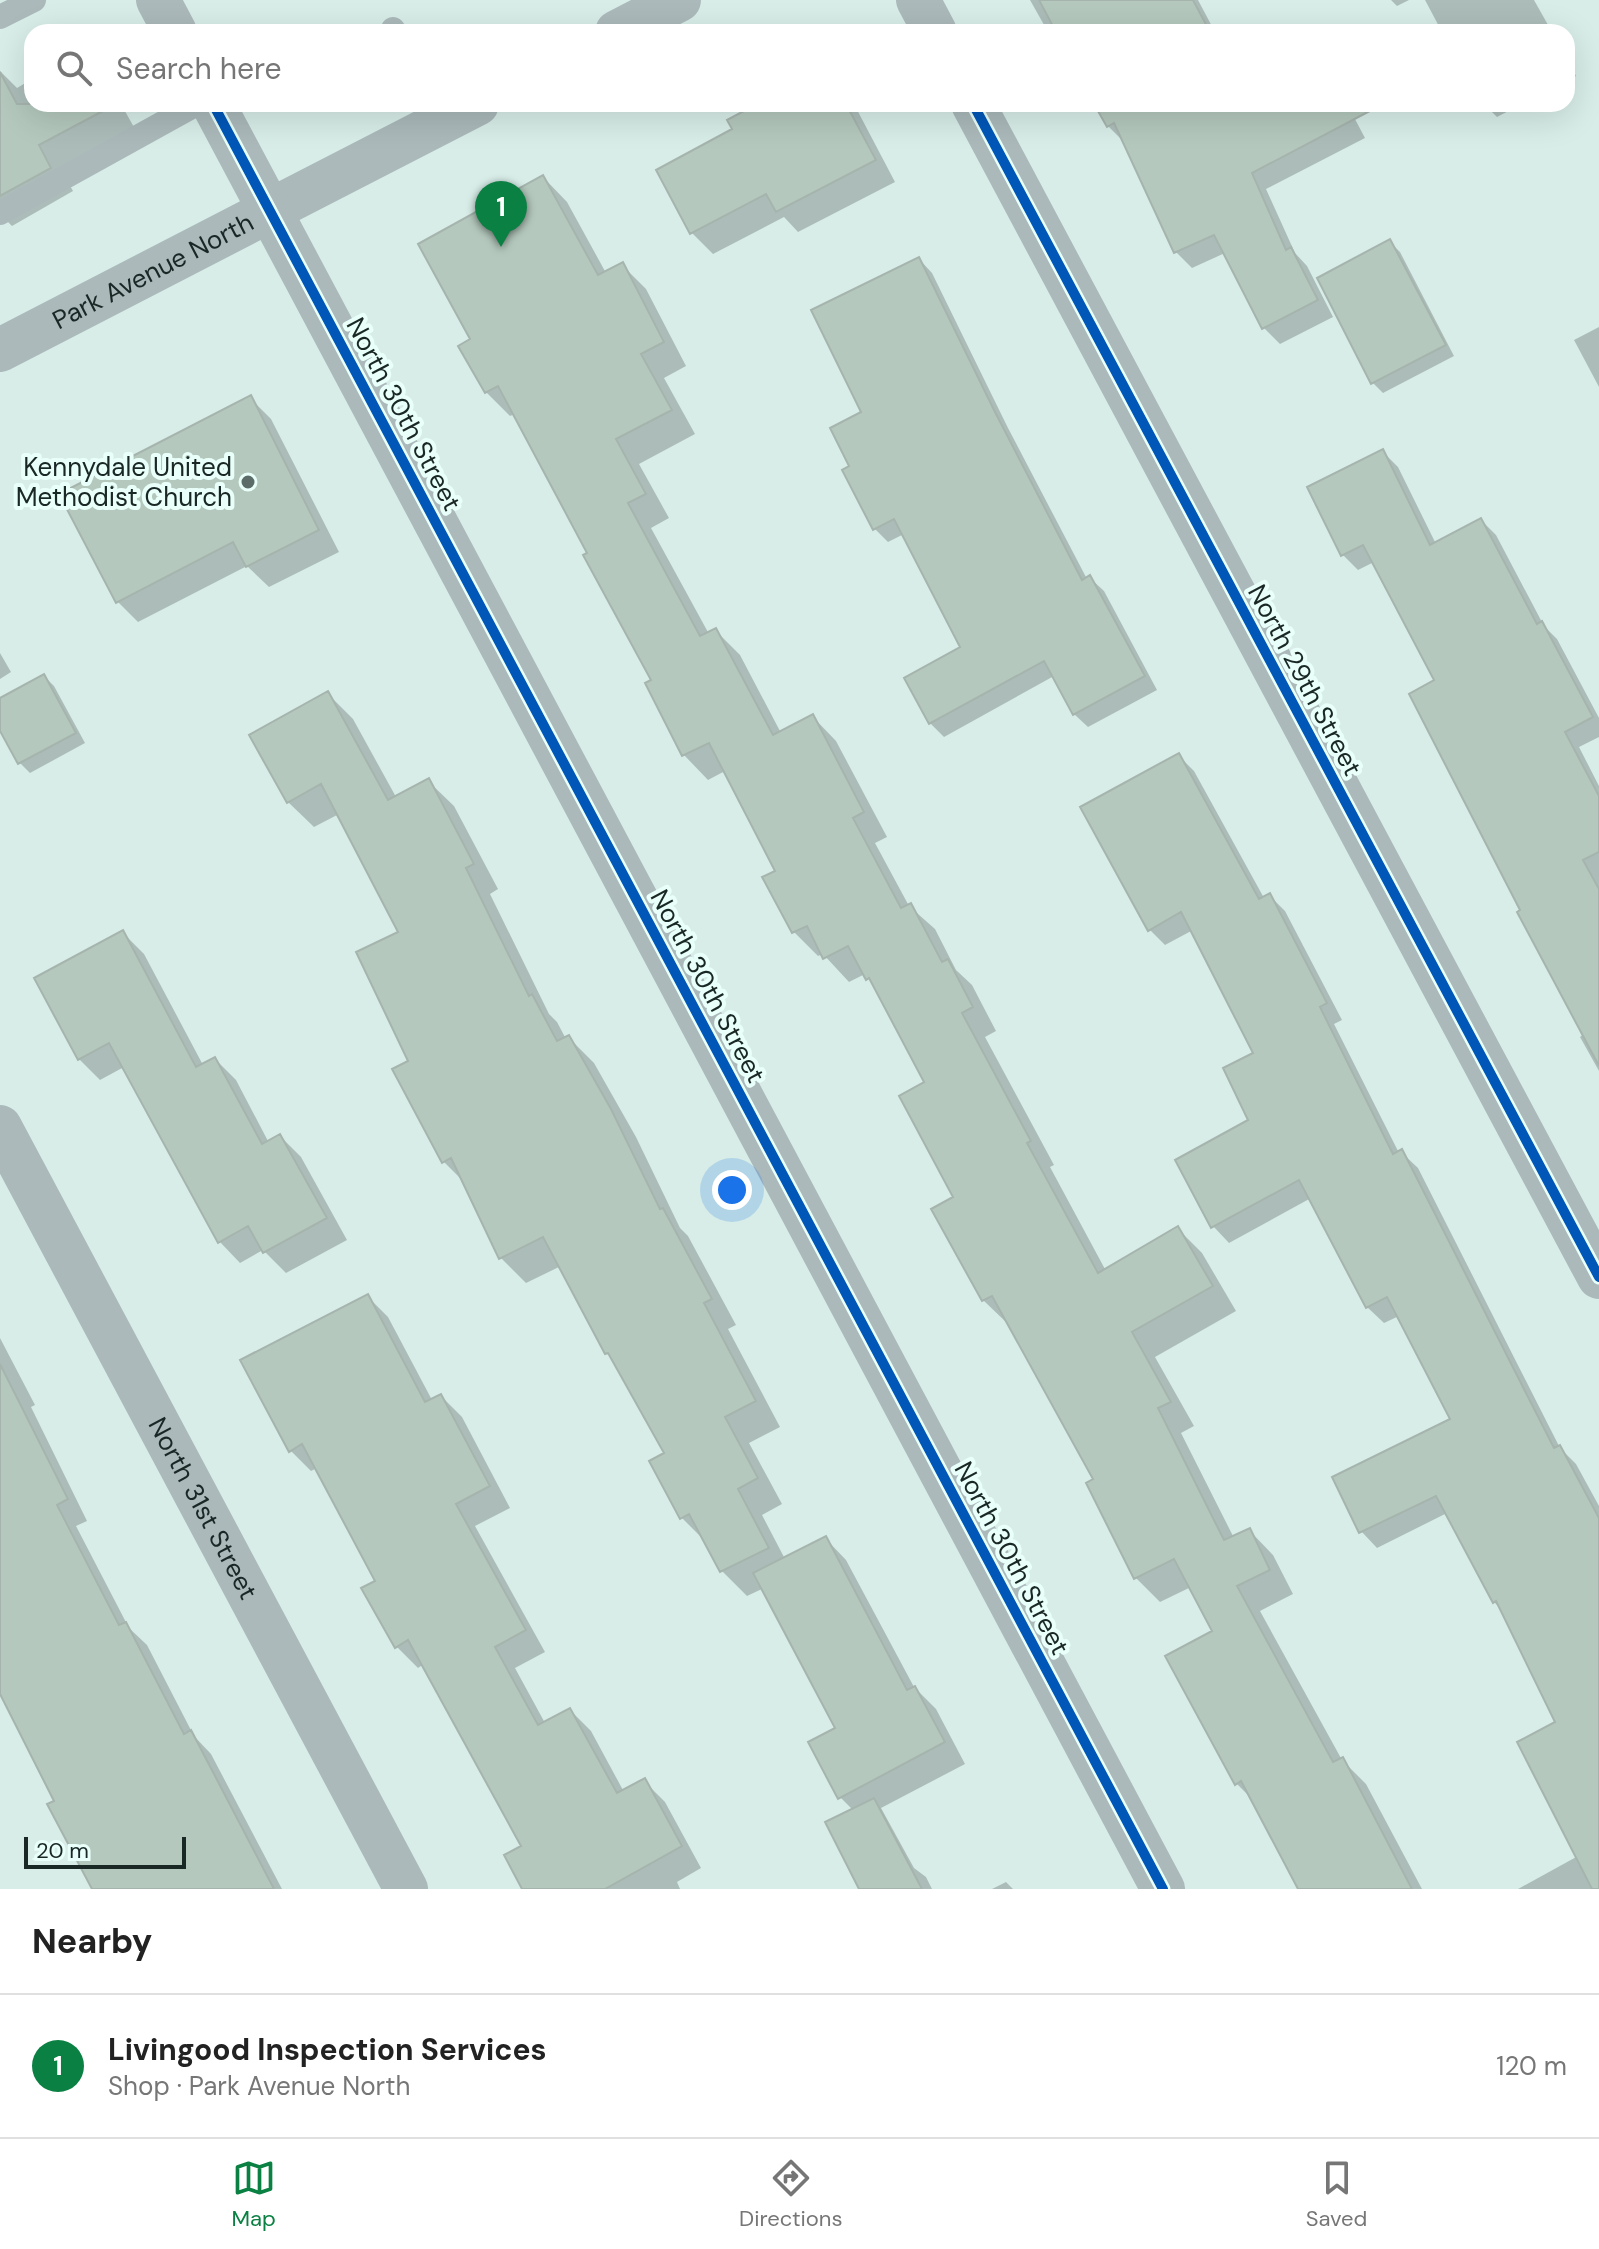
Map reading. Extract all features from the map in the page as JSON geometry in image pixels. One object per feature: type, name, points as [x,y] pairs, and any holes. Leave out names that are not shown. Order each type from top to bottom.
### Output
[{"type":"street","points":[[158,0],[171,24]]},
{"type":"street","points":[[632,24],[679,0]]},
{"type":"street","points":[[918,0],[931,24]]},
{"type":"street","name":"North 30th Street","points":[[217,112],[1163,1889]]},
{"type":"street","name":"Park Avenue North","points":[[0,350],[271,210],[448,112]]},
{"type":"street","name":"North 29th Street","points":[[977,112],[1599,1277]]},
{"type":"street","name":"North 31st Street","points":[[0,1127],[406,1889]]},
{"type":"lane","points":[[0,17],[34,0]]},
{"type":"lane","points":[[0,213],[183,112]]},
{"type":"building","points":[[1039,0],[1193,0],[1206,24],[1052,24]]},
{"type":"building","points":[[0,72],[17,104],[24,104],[24,112],[101,112],[39,145],[51,168],[0,196]]},
{"type":"building","points":[[742,112],[850,112],[876,160],[776,212],[766,194],[690,234],[656,170],[732,129],[727,120]]},
{"type":"building","points":[[1099,112],[1368,112],[1252,173],[1286,250],[1291,247],[1318,300],[1262,329],[1214,235],[1174,253],[1114,123],[1107,127]]},
{"type":"building","points":[[543,175],[598,275],[623,262],[664,342],[641,354],[672,410],[616,439],[646,494],[628,503],[700,636],[716,628],[773,735],[813,714],[864,812],[853,818],[901,908],[911,903],[942,962],[948,959],[973,1007],[962,1013],[1031,1141],[1027,1143],[1098,1273],[1178,1226],[1213,1286],[1132,1332],[1171,1402],[1158,1408],[1224,1540],[1250,1528],[1270,1570],[1237,1586],[1333,1762],[1343,1757],[1412,1889],[1298,1889],[1241,1781],[1235,1785],[1165,1656],[1212,1631],[1174,1559],[1134,1579],[1086,1483],[1093,1479],[992,1296],[982,1301],[931,1209],[953,1197],[899,1096],[924,1082],[869,978],[866,980],[848,946],[823,959],[807,926],[792,933],[762,877],[775,871],[709,743],[682,756],[645,683],[651,680],[583,555],[587,553],[498,386],[485,393],[458,346],[470,339],[418,244]]},
{"type":"building","points":[[1390,239],[1446,345],[1371,384],[1317,278]]},
{"type":"building","points":[[919,257],[1082,580],[1090,575],[1145,676],[1073,715],[1044,661],[929,724],[904,678],[960,647],[894,519],[873,530],[842,470],[849,466],[830,428],[861,412],[811,310]]},
{"type":"building","points":[[251,395],[319,530],[246,567],[233,542],[116,603],[59,494]]},
{"type":"building","points":[[1383,449],[1430,545],[1481,518],[1537,624],[1542,621],[1593,717],[1565,732],[1599,796],[1599,852],[1583,860],[1599,889],[1599,1066],[1517,912],[1520,910],[1409,694],[1434,680],[1363,545],[1341,556],[1307,487]]},
{"type":"building","points":[[44,674],[76,733],[18,764],[0,731],[0,698]]},
{"type":"building","points":[[328,691],[388,800],[429,778],[474,864],[466,868],[529,996],[532,994],[557,1041],[569,1035],[611,1109],[660,1209],[663,1208],[712,1299],[704,1303],[756,1401],[725,1417],[758,1478],[738,1489],[769,1548],[720,1572],[689,1514],[680,1519],[649,1461],[664,1453],[608,1353],[605,1354],[543,1237],[499,1259],[451,1158],[442,1163],[392,1069],[408,1061],[356,952],[398,932],[321,784],[287,803],[249,735]]},
{"type":"building","points":[[1179,753],[1259,899],[1270,893],[1327,1003],[1320,1007],[1393,1154],[1402,1149],[1554,1448],[1560,1445],[1599,1518],[1599,1889],[1592,1889],[1517,1742],[1555,1722],[1496,1601],[1493,1603],[1436,1496],[1359,1533],[1332,1477],[1450,1419],[1387,1297],[1366,1308],[1299,1180],[1211,1228],[1175,1160],[1248,1120],[1223,1068],[1253,1053],[1181,912],[1148,931],[1080,807]]},
{"type":"building","points":[[123,930],[196,1067],[215,1057],[262,1144],[280,1134],[327,1218],[263,1253],[248,1226],[218,1243],[109,1043],[78,1060],[34,978]]},
{"type":"building","points":[[368,1294],[425,1402],[441,1394],[490,1486],[456,1504],[526,1630],[495,1647],[538,1725],[570,1708],[617,1793],[645,1778],[682,1846],[605,1889],[522,1889],[504,1855],[521,1846],[408,1640],[395,1648],[361,1588],[375,1581],[302,1444],[289,1452],[240,1360]]},
{"type":"building","points":[[0,1364],[68,1499],[57,1505],[119,1625],[126,1622],[184,1734],[191,1730],[274,1889],[92,1889],[47,1804],[54,1801],[0,1694]]},
{"type":"building","points":[[826,1536],[907,1690],[915,1686],[945,1742],[838,1799],[808,1742],[835,1728],[753,1573]]},
{"type":"building","points":[[874,1798],[922,1889],[859,1889],[825,1822]]},
{"type":"cycle path","points":[[217,112],[1163,1889]]},
{"type":"cycle path","points":[[977,112],[1599,1277]]},
{"type":"place","name":"Livingood Inspection Services","points":[[501,247]]},
{"type":"place","name":"Kennydale United Methodist Church","points":[[248,482]]}]
